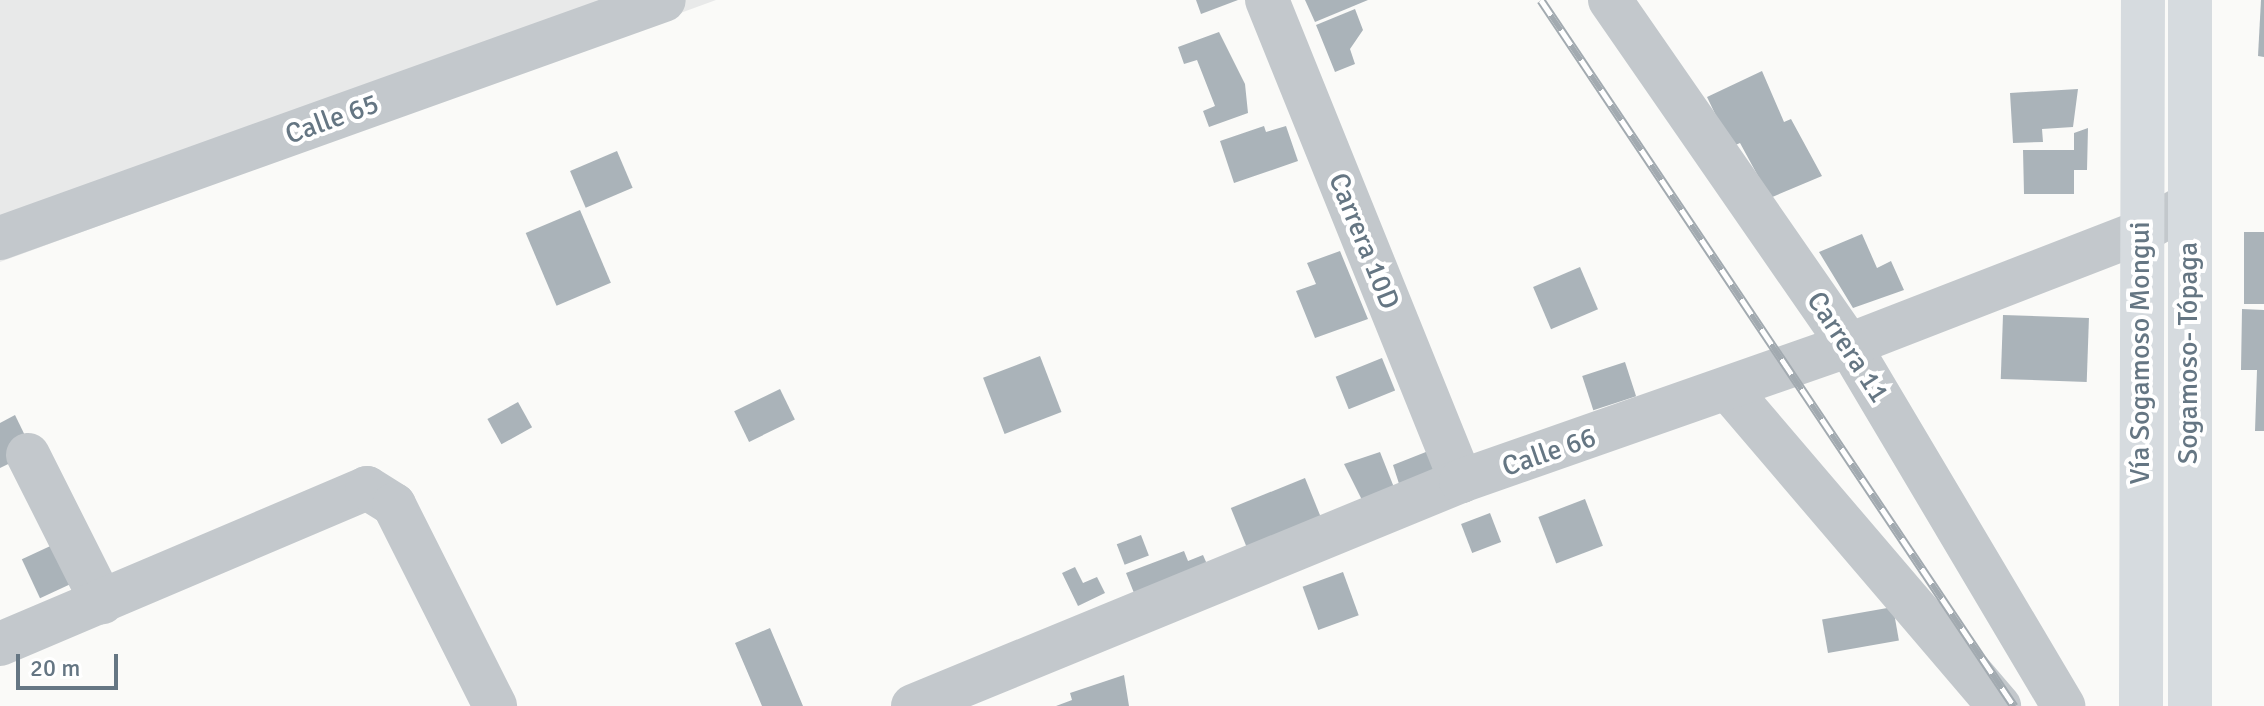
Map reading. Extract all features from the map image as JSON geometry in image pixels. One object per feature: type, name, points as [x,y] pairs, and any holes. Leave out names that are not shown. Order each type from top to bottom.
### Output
[{"type":"main road","name":"Vía Sogamoso Mongui","points":[[2141,706],[2143,0]]},
{"type":"main road","name":"Sogamoso- Tópaga","points":[[2190,0],[2187,206],[2190,706]]},
{"type":"street","name":"Calle 65","points":[[0,238],[664,0]]},
{"type":"street","name":"Carrera 10D","points":[[1267,0],[1461,481]]},
{"type":"street","name":"Carrera 11","points":[[1610,0],[1849,345],[2063,706]]},
{"type":"street","name":"Calle 66","points":[[913,706],[1461,481],[1729,390],[1849,345],[2140,232],[2187,206]]},
{"type":"street","points":[[1729,390],[1999,706]]},
{"type":"street","points":[[28,455],[102,602]]},
{"type":"street","points":[[0,644],[350,492],[384,493],[495,706]]},
{"type":"shaded area","points":[[0,0],[716,0],[0,262]]},
{"type":"building","points":[[1196,0],[1238,0],[1201,14]]},
{"type":"building","points":[[1305,0],[1368,0],[1315,22]]},
{"type":"building","points":[[2261,0],[2264,0],[2264,57],[2258,56]]},
{"type":"building","points":[[1355,9],[1363,30],[1350,49],[1355,64],[1335,72],[1316,25]]},
{"type":"building","points":[[1219,32],[1245,84],[1248,113],[1209,127],[1203,111],[1215,106],[1197,60],[1184,64],[1178,47]]},
{"type":"building","points":[[1762,71],[1784,122],[1791,119],[1822,176],[1770,198],[1740,143],[1731,147],[1707,97]]},
{"type":"building","points":[[2078,89],[2073,127],[2042,129],[2043,142],[2013,143],[2010,93]]},
{"type":"building","points":[[1264,126],[1266,132],[1286,126],[1298,161],[1234,183],[1220,141]]},
{"type":"building","points":[[2088,128],[2087,170],[2074,170],[2074,194],[2024,194],[2023,150],[2074,150],[2074,133]]},
{"type":"building","points":[[617,151],[633,188],[586,208],[570,171]]},
{"type":"building","points":[[580,210],[611,283],[557,306],[526,233]]},
{"type":"building","points":[[2244,232],[2264,232],[2264,304],[2244,304]]},
{"type":"building","points":[[1862,234],[1877,268],[1891,261],[1904,290],[1853,308],[1819,252]]},
{"type":"building","points":[[1340,251],[1368,319],[1315,338],[1296,291],[1316,284],[1307,263]]},
{"type":"building","points":[[1580,267],[1598,309],[1551,329],[1533,287]]},
{"type":"building","points":[[2242,309],[2264,310],[2264,431],[2255,431],[2257,370],[2241,370]]},
{"type":"building","points":[[2003,315],[2089,318],[2087,382],[2001,379]]},
{"type":"building","points":[[1040,356],[1062,412],[1005,434],[983,378]]},
{"type":"building","points":[[1382,358],[1395,390],[1349,409],[1336,377]]},
{"type":"building","points":[[1625,362],[1636,396],[1593,410],[1582,376]]},
{"type":"building","points":[[780,389],[795,420],[749,442],[734,411]]},
{"type":"building","points":[[518,402],[532,427],[501,444],[487,419]]},
{"type":"building","points":[[15,415],[33,452],[0,468],[0,423]]},
{"type":"building","points":[[1436,448],[1449,479],[1402,493],[1393,465]]},
{"type":"building","points":[[1380,452],[1399,500],[1367,510],[1344,464]]},
{"type":"building","points":[[1305,478],[1324,525],[1250,555],[1231,508]]},
{"type":"building","points":[[1585,499],[1603,546],[1556,564],[1538,517]]},
{"type":"building","points":[[1490,513],[1501,542],[1472,553],[1461,524]]},
{"type":"building","points":[[1141,535],[1149,556],[1125,565],[1117,544]]},
{"type":"building","points":[[59,542],[77,581],[40,598],[22,559]]},
{"type":"building","points":[[1184,551],[1188,561],[1203,555],[1210,571],[1136,598],[1126,573]]},
{"type":"building","points":[[1075,567],[1083,583],[1097,577],[1105,593],[1078,606],[1062,573]]},
{"type":"building","points":[[1343,572],[1359,615],[1318,630],[1303,587]]},
{"type":"building","points":[[1893,607],[1899,640],[1828,653],[1822,620]]},
{"type":"building","points":[[770,628],[803,706],[762,706],[735,643]]},
{"type":"building","points":[[1124,675],[1129,706],[1056,706],[1072,700],[1070,693]]},
{"type":"railway","points":[[1541,0],[2014,706]]}]
